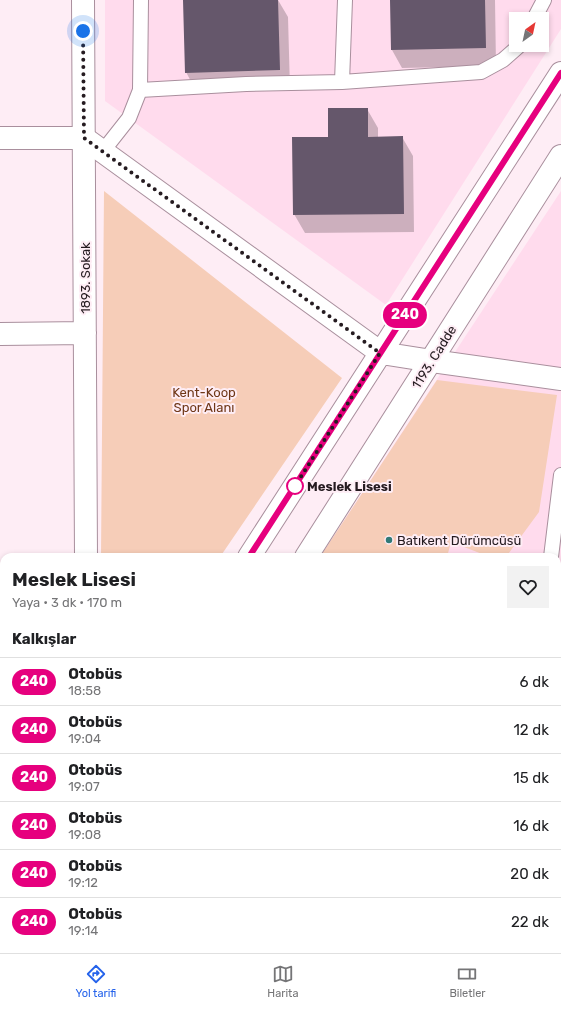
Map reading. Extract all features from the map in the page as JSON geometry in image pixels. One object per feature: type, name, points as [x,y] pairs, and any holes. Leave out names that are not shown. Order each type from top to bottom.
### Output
[{"type":"street","name":"1893. Sokak","points":[[83,0],[86,553]]},
{"type":"street","points":[[252,553],[561,73]]},
{"type":"street","points":[[0,138],[84,138],[380,353],[561,379]]},
{"type":"street","name":"1193. Cadde","points":[[309,553],[432,360],[554,180],[561,156]]},
{"type":"street","points":[[0,334],[85,334]]},
{"type":"lane","points":[[103,151],[129,118],[140,90],[141,0]]},
{"type":"lane","points":[[342,82],[345,0]]},
{"type":"lane","points":[[538,12],[544,0]]},
{"type":"lane","points":[[140,90],[246,84],[342,82],[481,72],[503,60],[512,52]]},
{"type":"lane","points":[[551,553],[561,475]]},
{"type":"shaded area","points":[[105,0],[561,0],[561,29],[549,48],[549,12],[509,12],[509,52],[546,52],[386,305],[105,101]]},
{"type":"shaded area","points":[[561,191],[561,553],[323,553]]},
{"type":"green space","name":"Kent-Koop Spor Alanı","points":[[104,191],[342,378],[223,553],[101,553]]},
{"type":"green space","points":[[437,380],[557,395],[539,512],[509,553],[480,553],[451,542],[448,553],[323,553]]},
{"type":"building","points":[[183,0],[278,0],[280,70],[185,73]]},
{"type":"building","points":[[390,0],[485,0],[486,48],[391,50]]},
{"type":"building","points":[[328,108],[368,108],[368,137],[403,136],[404,214],[293,215],[292,137],[328,137]]},
{"type":"bus line","name":"240","points":[[252,553],[561,73]]},
{"type":"place","name":"Meslek Lisesi","points":[[295,486]]},
{"type":"place","name":"Batıkent Dürümcüsü","points":[[389,540]]},
{"type":"route","points":[[83,31],[84,138],[380,353],[295,486]]}]
